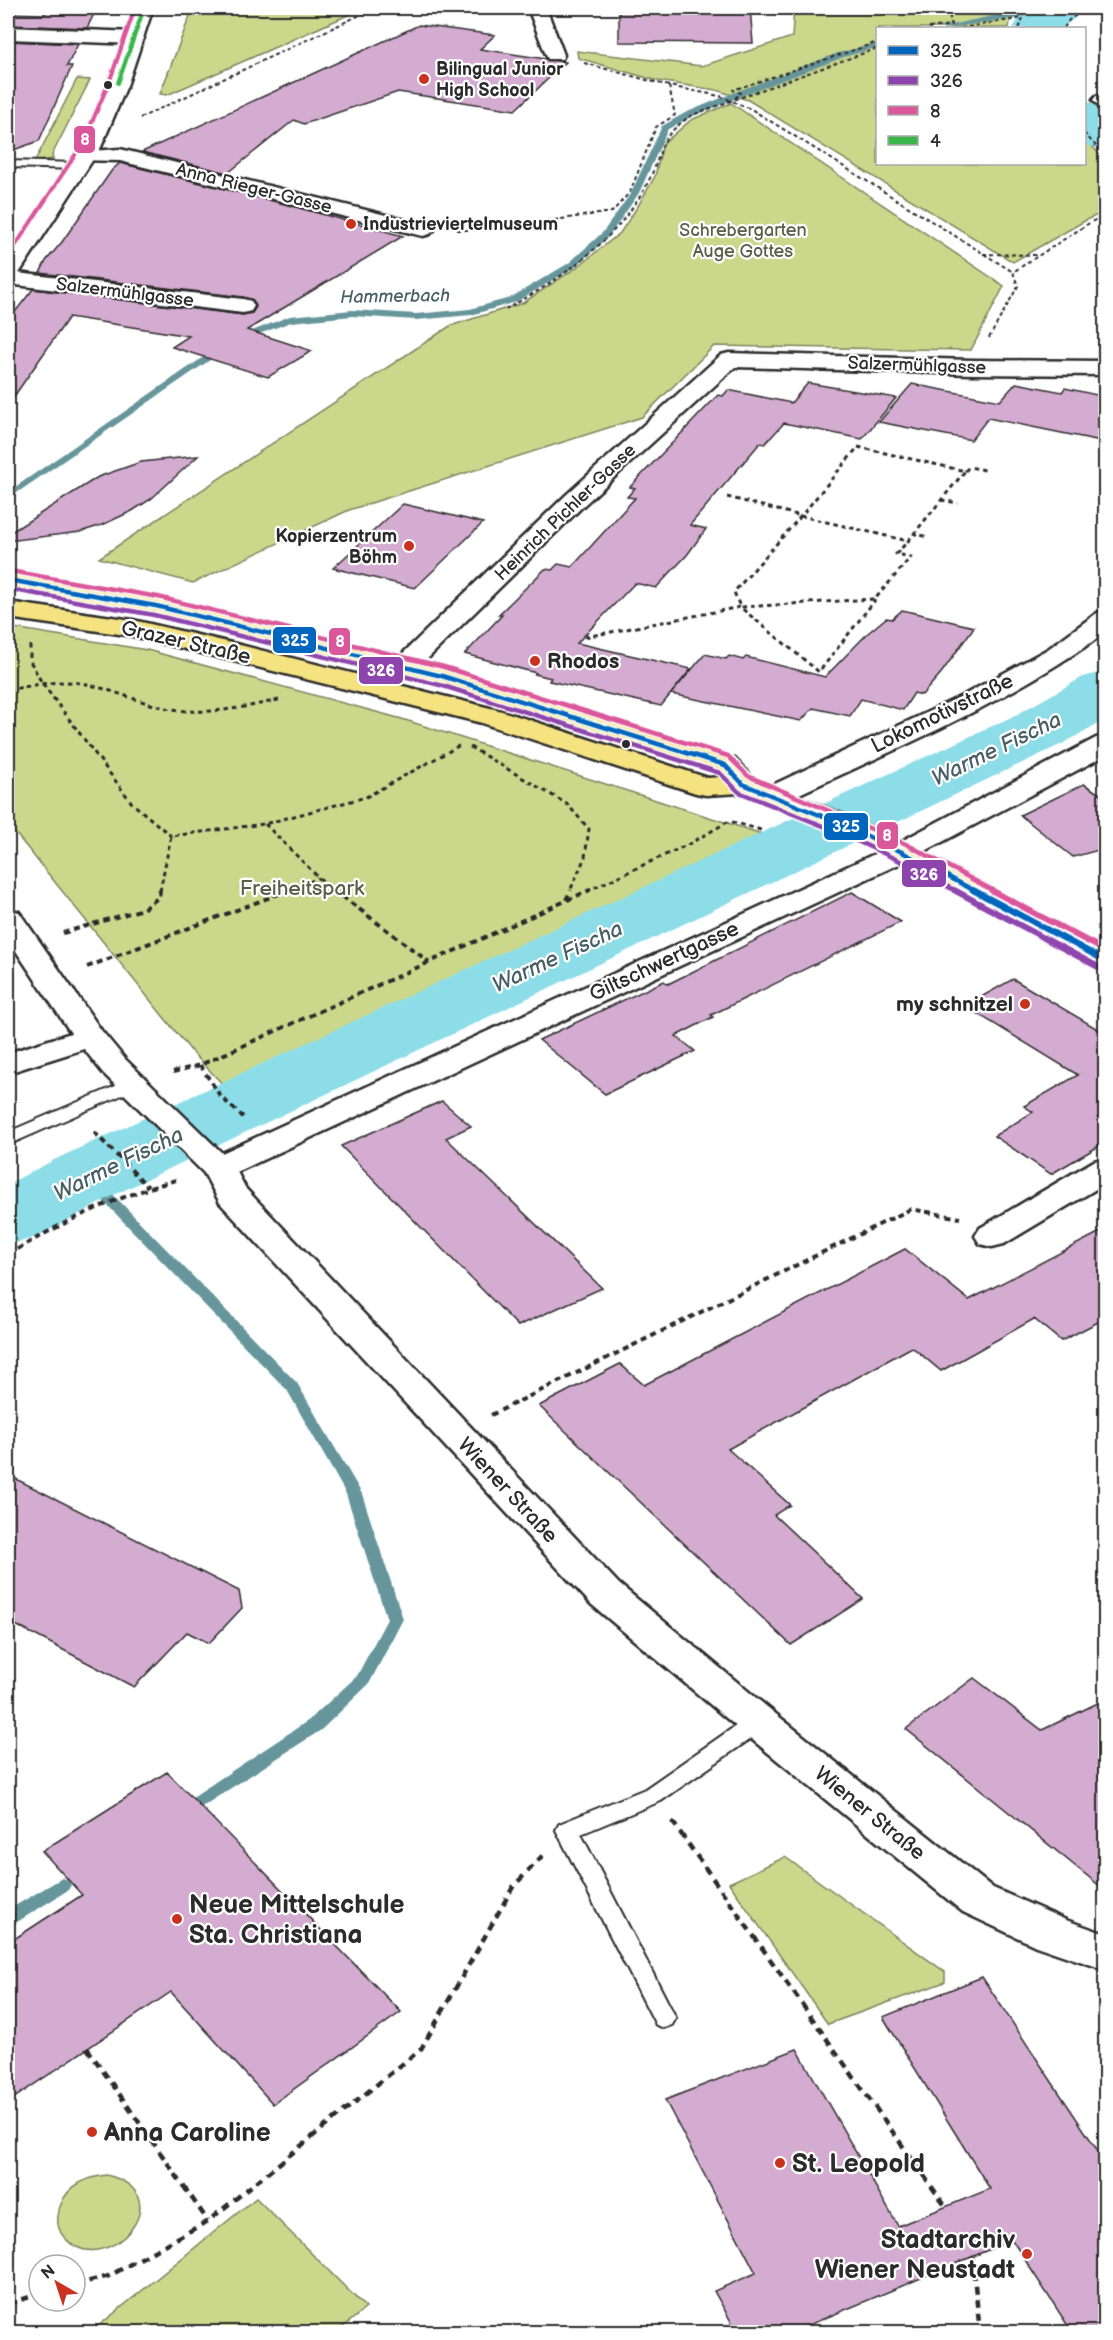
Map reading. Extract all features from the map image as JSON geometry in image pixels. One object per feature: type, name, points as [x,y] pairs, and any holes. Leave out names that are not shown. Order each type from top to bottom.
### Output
[{"type":"main road","name":"Grazer Straße","points":[[8,580],[156,606],[405,666],[725,765],[743,784],[814,812],[902,852],[1106,961]]},
{"type":"main road","name":"Grazer Straße","points":[[8,610],[133,628],[231,651],[492,717],[706,787],[743,784]]},
{"type":"street","points":[[8,273],[95,136],[135,38],[144,8]]},
{"type":"street","points":[[537,8],[555,55]]},
{"type":"street","points":[[8,33],[135,38]]},
{"type":"street","name":"Anna Rieger-Gasse","points":[[81,161],[120,155],[423,230]]},
{"type":"street","name":"Salzermühlgasse","points":[[8,278],[243,306]]},
{"type":"street","name":"Salzermühlgasse","points":[[729,360],[972,367],[1106,368]]},
{"type":"street","name":"Heinrich Pichler-Gasse","points":[[405,666],[575,500],[729,360]]},
{"type":"street","name":"Lokomotivstraße","points":[[772,796],[974,701],[1057,654],[1106,618]]},
{"type":"street","name":"Giltschwertgasse","points":[[206,1156],[902,852],[1106,744]]},
{"type":"street","name":"Wiener Straße","points":[[16,931],[90,1037],[132,1084],[206,1156],[232,1195],[605,1594],[758,1722],[978,1900],[1051,1933],[1106,1952]]},
{"type":"street","points":[[8,1063],[90,1037]]},
{"type":"street","points":[[992,1236],[1106,1168]]},
{"type":"lane","points":[[8,164],[81,161]]},
{"type":"lane","points":[[8,1139],[132,1084]]},
{"type":"lane","points":[[664,2018],[567,1830],[653,1795],[758,1722]]},
{"type":"path","points":[[156,108],[375,8]]},
{"type":"path","points":[[933,8],[949,10],[971,8]]},
{"type":"path","points":[[1065,27],[1069,20],[1088,8]]},
{"type":"path","points":[[934,27],[951,24],[949,10]]},
{"type":"path","points":[[967,27],[1023,18],[1019,27]]},
{"type":"path","points":[[732,100],[741,93],[733,90],[876,43]]},
{"type":"path","points":[[505,309],[521,301],[574,265],[615,231],[648,182],[661,145],[671,129],[692,115],[876,49]]},
{"type":"path","points":[[555,55],[669,86],[720,96],[751,109],[1013,272],[1018,286],[972,367]]},
{"type":"path","points":[[423,230],[481,230],[612,212],[630,192],[656,127],[675,115],[669,86]]},
{"type":"path","points":[[1086,136],[1106,157]]},
{"type":"path","points":[[1013,272],[1091,222],[1106,215]]},
{"type":"path","points":[[982,254],[1040,255]]},
{"type":"path","points":[[966,471],[858,447],[734,592],[740,607],[819,672],[875,599],[911,557],[896,554],[913,533],[966,471],[969,467],[985,470]]},
{"type":"path","points":[[727,497],[908,540]]},
{"type":"path","points":[[941,500],[958,503]]},
{"type":"path","points":[[913,533],[928,537]]},
{"type":"path","points":[[585,637],[740,607],[875,599]]},
{"type":"path","points":[[30,638],[30,661],[42,683],[132,803],[171,836],[264,824],[366,797],[464,743],[469,738]]},
{"type":"path","points":[[8,690],[42,683],[88,684],[143,702],[186,711],[226,711],[281,700],[288,695]]},
{"type":"path","points":[[464,743],[567,804],[589,829],[585,857],[566,901]]},
{"type":"path","points":[[132,1084],[200,1065],[566,901],[689,844],[729,821],[762,830]]},
{"type":"path","points":[[264,824],[319,878],[429,962]]},
{"type":"path","points":[[16,931],[96,924],[142,909],[159,897],[171,836]]},
{"type":"path","points":[[51,981],[319,878]]},
{"type":"path","points":[[200,1065],[220,1097],[246,1120]]},
{"type":"path","points":[[112,1149],[148,1187]]},
{"type":"path","points":[[8,1255],[85,1213],[134,1191]]},
{"type":"path","points":[[455,1433],[911,1209],[957,1216],[992,1236]]},
{"type":"path","points":[[653,1795],[946,2207]]},
{"type":"path","points":[[87,2282],[109,2276],[208,2221],[421,2049],[513,1887],[567,1830]]},
{"type":"path","points":[[87,2048],[208,2221]]},
{"type":"path","points":[[972,2257],[980,2332]]},
{"type":"path","points":[[8,2304],[27,2298]]},
{"type":"green space","points":[[193,8],[364,8],[167,95],[160,94]]},
{"type":"green space","points":[[794,8],[838,8],[856,12],[940,10],[940,8],[1012,8],[1009,27],[876,27],[876,165],[1086,165],[1086,140],[1105,160],[1105,212],[1088,219],[1013,262],[748,100],[716,90],[658,81],[578,58],[577,51],[702,66],[792,37]]},
{"type":"green space","points":[[77,79],[90,80],[52,155],[53,159],[35,161]]},
{"type":"green space","name":"Schrebergarten Auge Gottes","points":[[731,103],[1004,286],[971,350],[714,346],[642,417],[349,510],[193,583],[99,558],[450,326],[523,303],[576,268],[620,233],[655,176],[663,144],[691,120]]},
{"type":"green space","name":"Freiheitspark","points":[[8,627],[147,650],[402,719],[762,834],[812,859],[256,1119],[192,1052],[8,824]]},
{"type":"green space","points":[[785,1857],[945,1972],[945,1982],[828,2024],[729,1883]]},
{"type":"green space","points":[[106,2175],[129,2185],[139,2199],[138,2215],[130,2231],[116,2243],[99,2250],[81,2249],[64,2237],[61,2232],[58,2221],[60,2207],[68,2192],[81,2182]]},
{"type":"green space","points":[[256,2198],[366,2308],[337,2332],[91,2332]]},
{"type":"building","points":[[48,8],[97,8],[87,28],[8,25],[8,13],[45,14]]},
{"type":"building","points":[[619,8],[750,8],[753,43],[619,42]]},
{"type":"building","name":"Bilingual Junior High School","points":[[419,25],[495,35],[480,49],[566,62],[515,110],[398,92],[304,124],[294,120],[228,173],[142,152]]},
{"type":"building","points":[[8,41],[78,44],[67,66],[72,66],[39,141],[8,152]]},
{"type":"building","points":[[120,163],[403,236],[247,330],[312,351],[268,377],[172,347],[189,336],[69,317],[8,405],[8,321],[33,289],[243,315],[252,313],[256,307],[253,300],[243,297],[40,273],[46,261],[112,170]]},
{"type":"building","points":[[808,383],[896,398],[862,439],[784,423],[765,444],[760,443],[690,525],[706,529],[687,555],[656,588],[635,583],[577,643],[691,669],[661,706],[549,681],[551,678],[536,673],[465,654],[502,615],[498,615],[545,569],[552,570],[558,564],[572,567],[635,498],[627,497],[635,488],[630,487],[718,395],[723,396],[728,390],[791,403]]},
{"type":"building","points":[[1016,383],[1062,392],[1065,388],[1106,397],[1106,442],[988,418],[971,440],[879,422],[912,384],[1000,401]]},
{"type":"building","points":[[198,456],[151,499],[102,525],[80,532],[8,541],[8,534],[98,477],[141,462]]},
{"type":"building","name":"Kopierzentrum Böhm","points":[[403,504],[483,523],[415,588],[333,568]]},
{"type":"building","points":[[902,610],[974,627],[942,672],[922,695],[914,693],[903,710],[861,699],[850,716],[813,708],[801,721],[671,694],[705,654],[726,659],[729,656],[743,660],[746,657],[825,677],[868,633],[886,618],[892,619]]},
{"type":"building","points":[[1084,784],[1106,798],[1106,848],[1073,857],[1020,815]]},
{"type":"building","points":[[852,892],[901,922],[711,1015],[713,1017],[676,1036],[695,1051],[605,1094],[539,1040],[664,981],[668,984]]},
{"type":"building","points":[[1013,979],[1106,1034],[1106,1142],[1051,1174],[994,1136],[1033,1112],[1024,1106],[1078,1075],[965,1006]]},
{"type":"building","points":[[442,1101],[471,1126],[446,1138],[602,1288],[518,1326],[341,1146]]},
{"type":"building","points":[[1106,1229],[1106,1318],[1061,1341],[1034,1319],[941,1371],[912,1347],[728,1449],[790,1505],[774,1515],[863,1599],[791,1645],[539,1406],[620,1364],[644,1385],[905,1249],[969,1300]]},
{"type":"building","points":[[8,1475],[239,1591],[242,1608],[209,1643],[187,1632],[134,1687],[8,1621]]},
{"type":"building","points":[[974,1678],[1042,1730],[1106,1699],[1106,1891],[906,1729]]},
{"type":"building","name":"Neue Mittelschule Sta. Christiana","points":[[167,1772],[401,2012],[273,2104],[171,1992],[8,2102],[8,1943],[82,1895],[42,1851]]},
{"type":"building","points":[[982,1977],[1106,2163],[1106,2332],[1072,2332],[1012,2240],[792,2332],[737,2332],[714,2291],[756,2273],[665,2100],[797,2049],[898,2226],[990,2189],[883,2017]]},
{"type":"waterway","name":"Warme Fischa","points":[[1036,27],[1060,8]]},
{"type":"waterway","name":"Hammerbach","points":[[945,27],[1056,10]]},
{"type":"waterway","name":"Hammerbach","points":[[237,339],[290,319],[352,313],[416,317],[471,312],[513,300],[572,265],[606,234],[635,193],[665,128],[688,115],[741,93],[841,55],[876,46]]},
{"type":"waterway","name":"Warme Fischa","points":[[1086,117],[1106,136]]},
{"type":"waterway","name":"Hammerbach","points":[[8,496],[221,349]]},
{"type":"waterway","name":"Warme Fischa","points":[[8,1218],[87,1176],[1038,730],[1106,691]]},
{"type":"waterway","points":[[87,1176],[292,1387],[354,1494],[395,1619],[363,1680],[315,1725],[200,1801]]},
{"type":"waterway","points":[[8,1919],[62,1885]]},
{"type":"transit line","name":"8","points":[[8,257],[83,143],[110,80],[135,8]]},
{"type":"transit line","name":"4","points":[[118,83],[144,8]]},
{"type":"transit line","name":"8","points":[[10,571],[158,597],[444,667],[728,756],[748,776],[906,844],[1106,951]]},
{"type":"transit line","name":"325","points":[[8,580],[156,606],[442,676],[725,765],[743,784],[837,822],[902,852],[1106,961]]},
{"type":"transit line","name":"326","points":[[8,589],[154,615],[440,685],[720,773],[739,792],[833,830],[898,860],[1102,969]]},
{"type":"place","name":"Bilingual Junior High School","points":[[424,79]]},
{"type":"place","name":"Industrieviertelmuseum","points":[[351,224]]},
{"type":"place","name":"Kopierzentrum Böhm","points":[[409,546]]},
{"type":"place","name":"Rhodos","points":[[535,661]]},
{"type":"place","name":"my schnitzel","points":[[1025,1004]]},
{"type":"place","name":"Neue Mittelschule Sta. Christiana","points":[[177,1919]]},
{"type":"place","name":"Anna Caroline","points":[[92,2132]]},
{"type":"place","name":"St. Leopold","points":[[780,2163]]},
{"type":"place","name":"Stadtarchiv Wiener Neustadt","points":[[1027,2254]]}]
